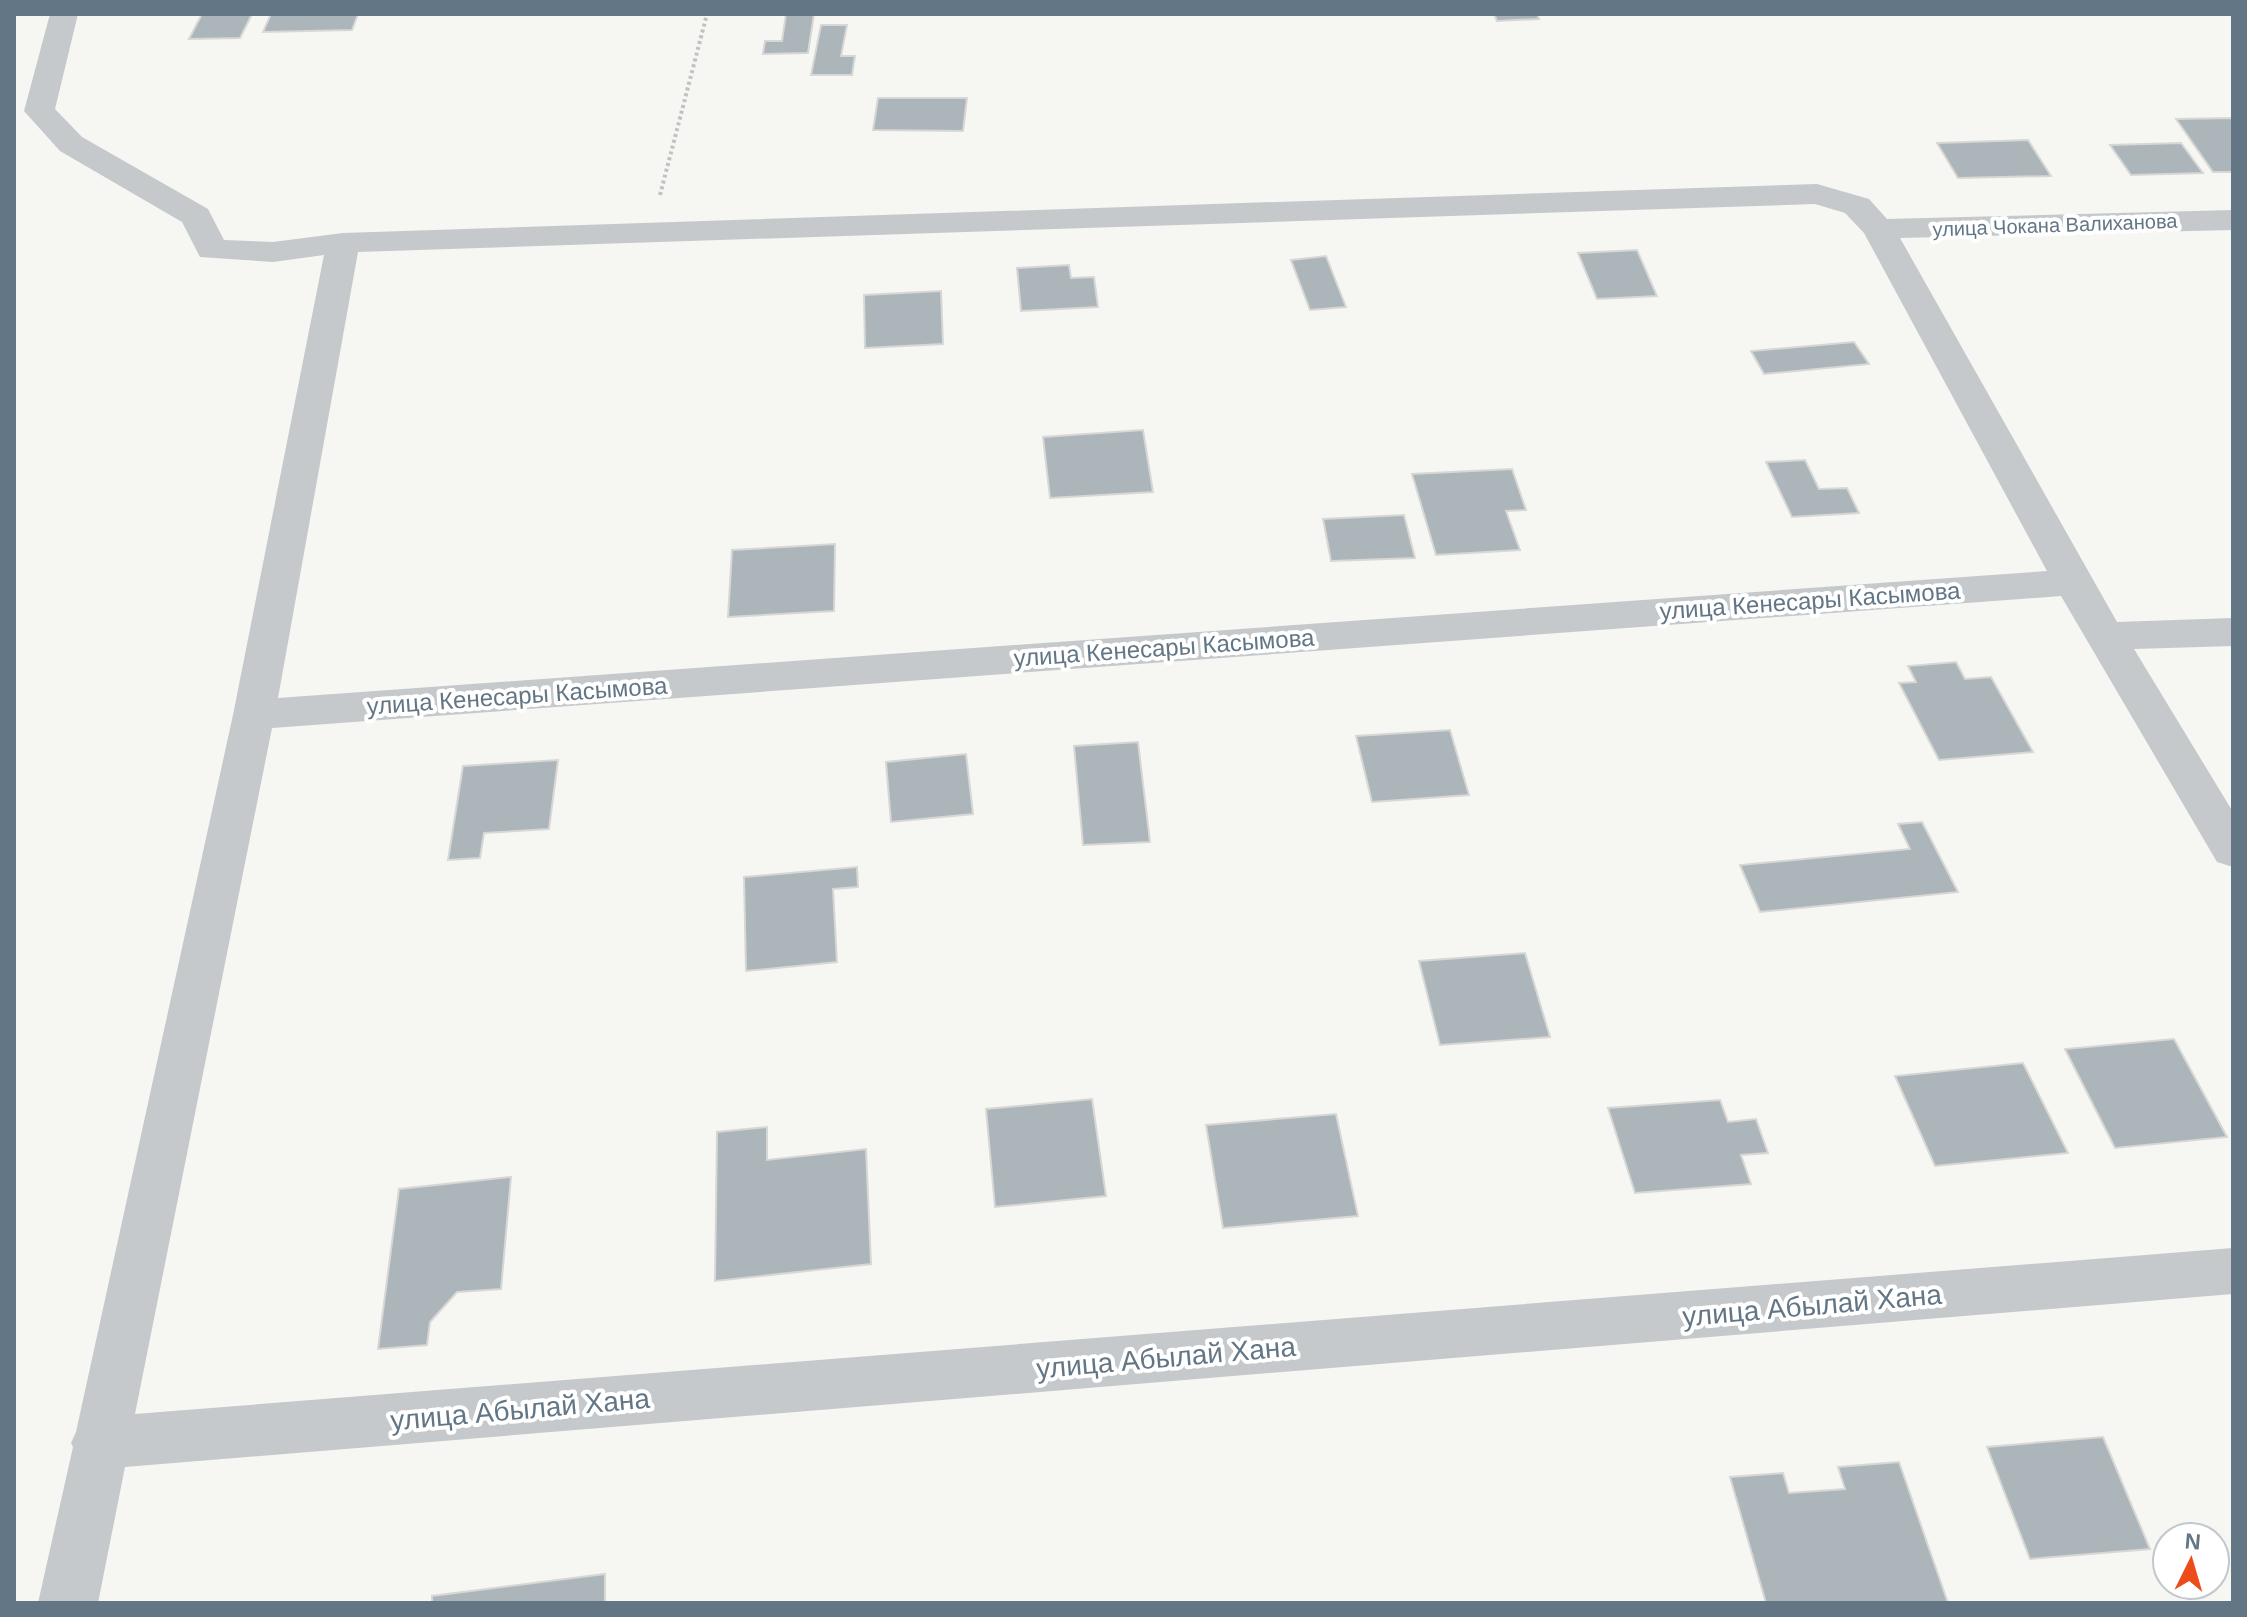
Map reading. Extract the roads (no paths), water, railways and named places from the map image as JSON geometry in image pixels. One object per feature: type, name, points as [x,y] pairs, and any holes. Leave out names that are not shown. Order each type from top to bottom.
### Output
[{"type":"street","points":[[64,14],[39,111],[71,144],[196,216],[212,250],[273,252],[343,243],[1817,194],[1857,206],[1878,229],[2073,582],[2233,850]]},
{"type":"street","name":"улица Чокана Валиханова","points":[[1878,229],[2233,220]]},
{"type":"street","points":[[68,1603],[99,1443],[254,715],[343,243]]},
{"type":"street","name":"улица Кенесары Касымова","points":[[254,715],[2073,582]]},
{"type":"street","points":[[2104,636],[2233,632]]},
{"type":"street","name":"улица Абылай Хана","points":[[99,1443],[2233,1271]]}]
